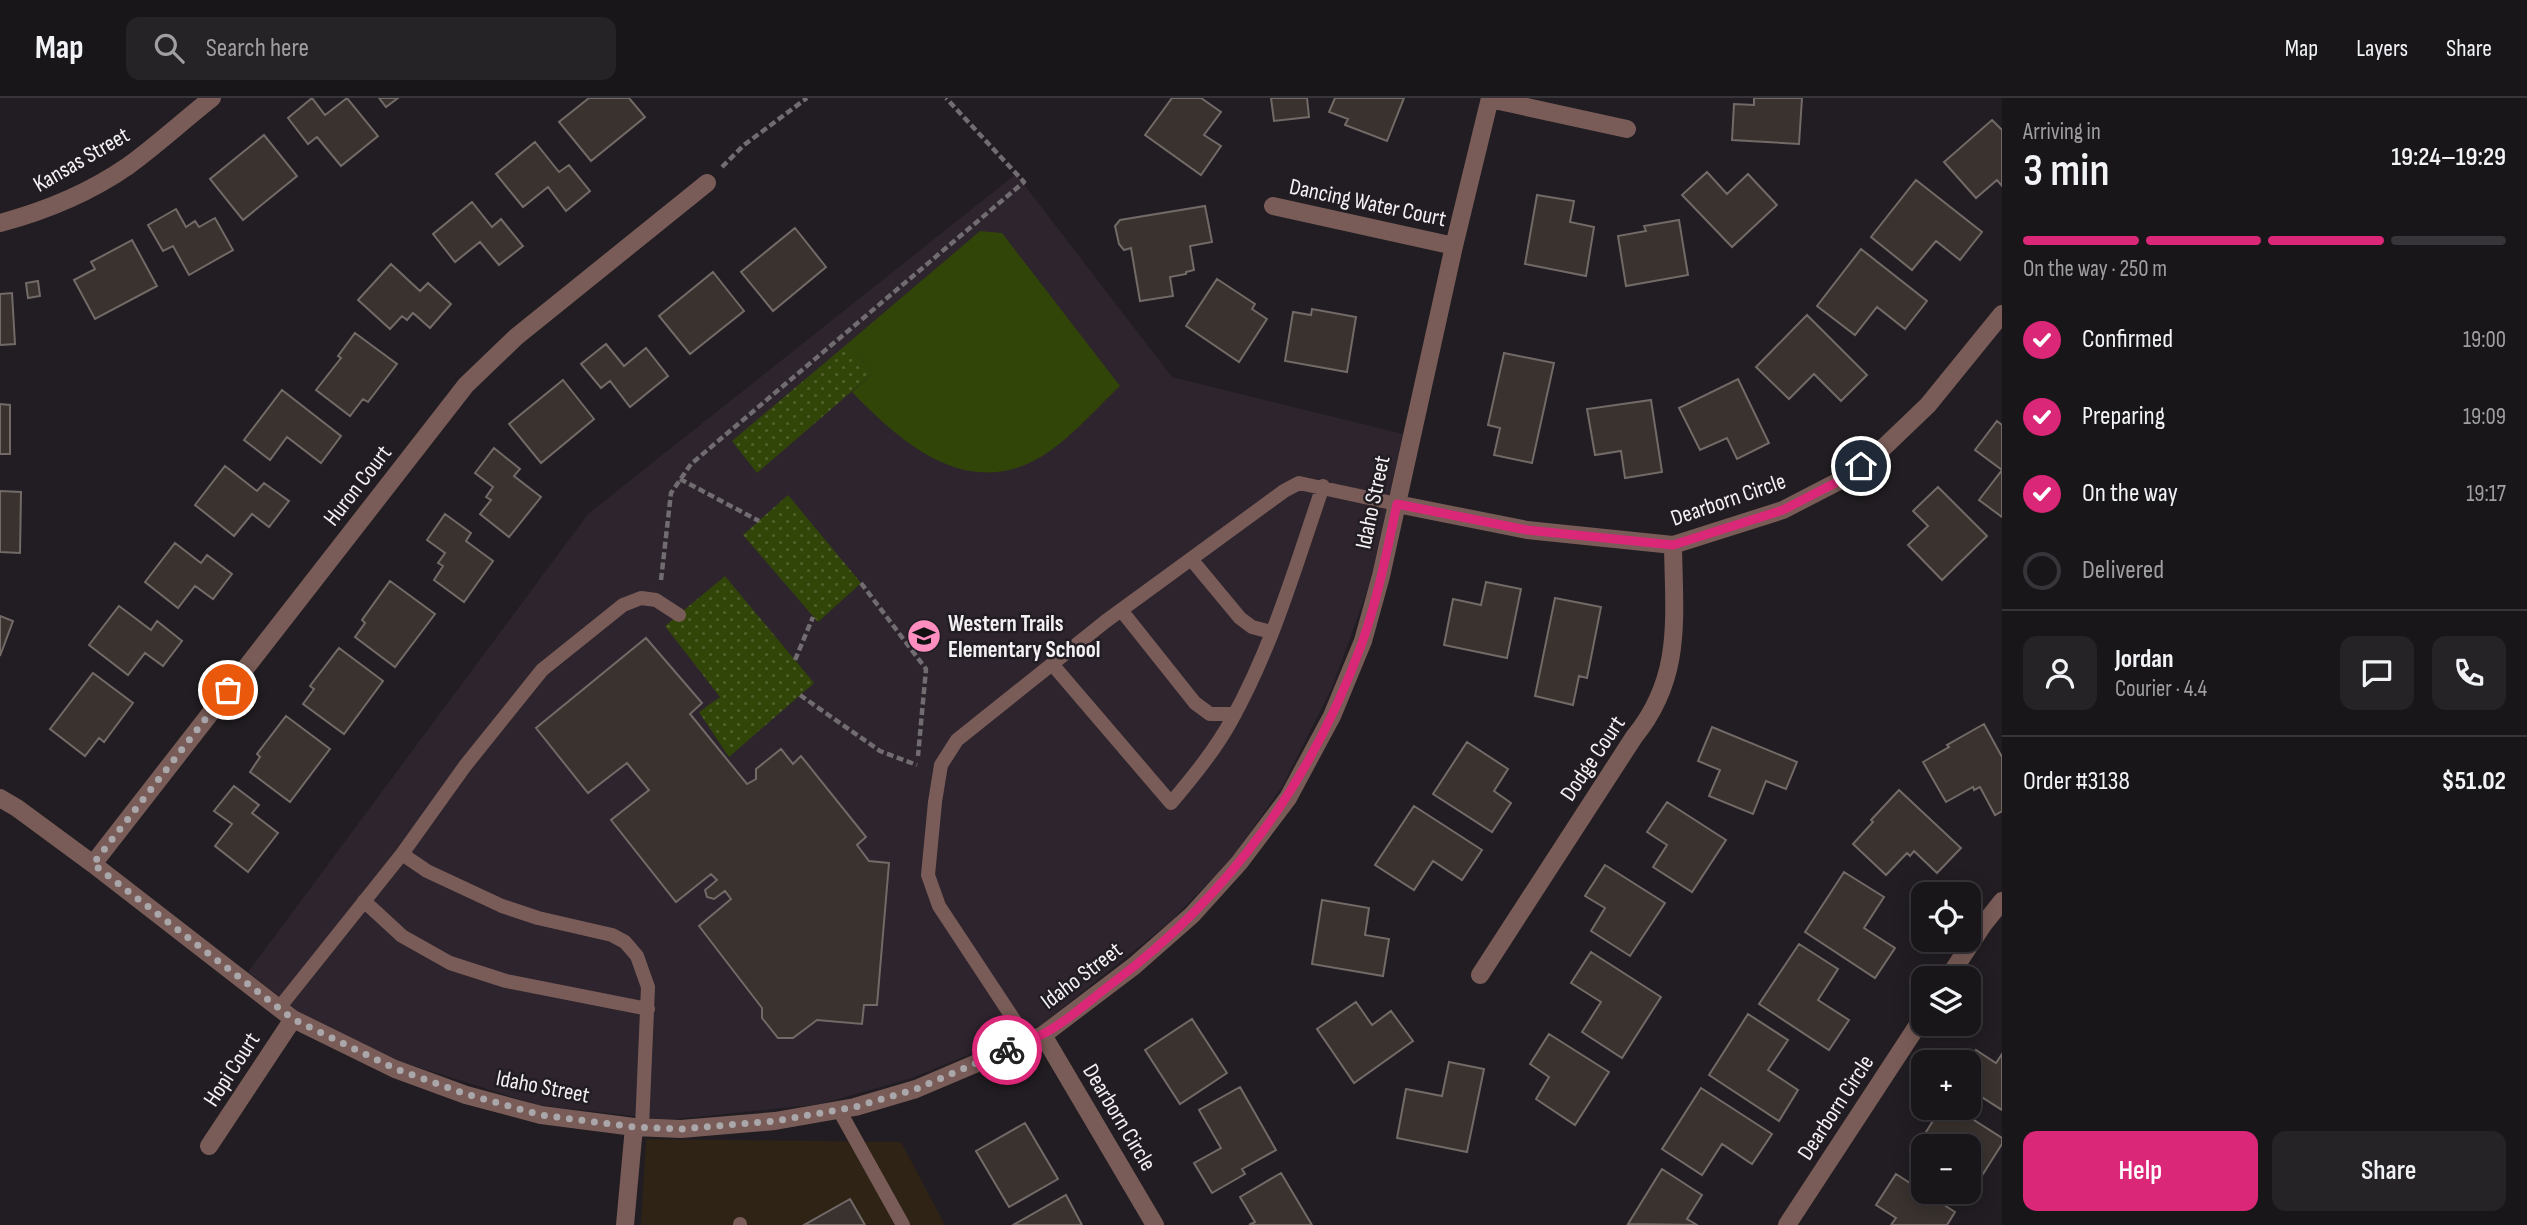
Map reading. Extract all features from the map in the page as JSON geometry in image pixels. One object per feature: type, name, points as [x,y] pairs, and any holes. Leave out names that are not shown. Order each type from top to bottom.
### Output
[{"type":"street","name":"Kansas Street","points":[[0,223],[33,214],[72,198],[126,166],[212,98]]},
{"type":"street","points":[[1490,98],[1627,129]]},
{"type":"street","name":"Idaho Street","points":[[0,798],[93,864],[286,1013],[396,1069],[466,1094],[541,1115],[638,1127],[681,1129],[775,1121],[839,1110],[916,1089],[1035,1038],[1134,967],[1192,915],[1239,863],[1288,798],[1332,716],[1363,641],[1490,98]]},
{"type":"street","name":"Huron Court","points":[[93,864],[473,376],[516,337],[707,183]]},
{"type":"street","name":"Dancing Water Court","points":[[1273,206],[1454,246]]},
{"type":"street","name":"Dearborn Circle","points":[[1397,504],[1539,532],[1673,545],[1783,510],[1841,480],[1881,451],[1928,405],[2002,314]]},
{"type":"street","name":"Dodge Court","points":[[1480,975],[1634,737],[1650,718],[1665,686],[1674,646],[1673,545]]},
{"type":"street","points":[[1956,966],[2002,901]]},
{"type":"street","name":"Hopi Court","points":[[209,1146],[286,1013]]},
{"type":"street","name":"Dearborn Circle","points":[[1787,1225],[1911,1035]]},
{"type":"street","name":"Dearborn Circle","points":[[1035,1038],[1155,1225]]},
{"type":"street","points":[[625,1225],[638,1127]]},
{"type":"lane","points":[[1035,1038],[939,906],[928,875],[941,765],[957,740],[1121,610],[1299,482],[1397,504]]},
{"type":"lane","points":[[1052,664],[1171,803],[1235,714],[1256,673],[1323,486]]},
{"type":"lane","points":[[1191,559],[1240,618],[1252,627],[1271,632]]},
{"type":"lane","points":[[286,1013],[364,901],[402,854],[465,766],[542,670],[623,605],[641,598],[659,602],[679,615]]},
{"type":"lane","points":[[1121,610],[1195,704],[1210,713],[1235,714]]},
{"type":"lane","points":[[402,854],[438,876],[502,906],[538,919],[612,935],[625,942],[637,956],[648,987],[638,1127]]},
{"type":"lane","points":[[364,901],[402,936],[450,963],[506,981],[648,1009]]},
{"type":"lane","points":[[839,1110],[904,1225]]},
{"type":"path","points":[[707,183],[744,145],[807,98]]},
{"type":"path","points":[[659,602],[671,493],[691,464],[1024,182],[946,98]]},
{"type":"path","points":[[680,480],[759,521]]},
{"type":"path","points":[[800,695],[880,751],[917,766],[926,669],[861,583]]},
{"type":"path","points":[[795,660],[813,617]]},
{"type":"shaded area","name":"Western Trails Elementary School","points":[[1016,174],[1172,377],[1403,434],[1370,583],[1332,688],[1282,787],[1229,862],[1170,922],[1041,1025],[912,1078],[821,1104],[667,1120],[538,1105],[402,1062],[302,1015],[248,972],[588,514]]},
{"type":"shaded area","points":[[646,1139],[901,1142],[945,1225],[641,1225]]},
{"type":"green space","points":[[980,231],[1002,233],[1120,386],[1077,429],[1050,451],[1022,466],[994,472],[967,471],[942,462],[894,432],[852,392],[873,373],[847,344]]},
{"type":"green space","points":[[847,344],[873,373],[757,473],[732,441]]},
{"type":"green space","points":[[788,495],[861,583],[818,622],[743,535]]},
{"type":"green space","points":[[725,576],[814,683],[729,757],[699,712],[720,697],[665,626]]},
{"type":"building","points":[[312,98],[325,115],[347,98],[378,136],[341,166],[317,137],[308,144],[288,118]]},
{"type":"building","points":[[379,98],[398,98],[386,107]]},
{"type":"building","points":[[589,98],[629,98],[645,117],[591,161],[559,122]]},
{"type":"building","points":[[1172,98],[1201,98],[1221,112],[1204,135],[1221,146],[1201,175],[1145,135]]},
{"type":"building","points":[[1271,98],[1307,98],[1309,117],[1274,121]]},
{"type":"building","points":[[1335,98],[1404,98],[1387,141],[1345,125],[1348,119],[1329,112]]},
{"type":"building","points":[[1754,98],[1802,98],[1799,144],[1732,140],[1734,104],[1754,105]]},
{"type":"building","points":[[1992,120],[2002,130],[2002,186],[1997,180],[1976,198],[1944,162]]},
{"type":"building","points":[[264,135],[297,176],[243,220],[210,179]]},
{"type":"building","points":[[535,142],[559,172],[569,165],[590,191],[566,211],[548,187],[523,207],[496,174]]},
{"type":"building","points":[[1707,172],[1727,194],[1748,174],[1777,205],[1732,247],[1682,195]]},
{"type":"building","points":[[1916,180],[1982,232],[1960,260],[1936,241],[1912,270],[1871,237]]},
{"type":"building","points":[[1537,195],[1574,201],[1570,222],[1594,227],[1586,276],[1525,264]]},
{"type":"building","points":[[472,202],[492,227],[501,219],[523,246],[499,265],[480,242],[455,262],[433,234]]},
{"type":"building","points":[[1205,206],[1212,242],[1190,246],[1194,270],[1170,277],[1173,296],[1140,301],[1131,248],[1124,250],[1119,244],[1115,226],[1120,220]]},
{"type":"building","points":[[176,209],[186,227],[195,221],[199,227],[215,218],[233,250],[189,275],[173,246],[163,251],[148,225]]},
{"type":"building","points":[[1679,220],[1688,275],[1626,286],[1618,236],[1646,231],[1644,226]]},
{"type":"building","points":[[795,228],[826,267],[773,311],[741,272]]},
{"type":"building","points":[[132,240],[157,286],[95,319],[74,280],[95,269],[91,262]]},
{"type":"building","points":[[1861,249],[1927,301],[1905,329],[1877,307],[1855,335],[1817,306]]},
{"type":"building","points":[[391,264],[420,291],[428,283],[451,304],[430,328],[413,313],[407,320],[402,316],[390,329],[358,300]]},
{"type":"building","points":[[713,272],[744,311],[690,354],[659,316]]},
{"type":"building","points":[[1217,279],[1255,304],[1252,309],[1267,319],[1239,362],[1186,326]]},
{"type":"building","points":[[38,281],[40,296],[28,298],[26,283]]},
{"type":"building","points":[[12,293],[15,344],[0,345],[0,294]]},
{"type":"building","points":[[1312,309],[1356,317],[1347,372],[1285,361],[1293,312],[1311,315]]},
{"type":"building","points":[[1807,315],[1867,375],[1841,401],[1814,374],[1789,399],[1756,367]]},
{"type":"building","points":[[355,333],[397,364],[368,402],[363,399],[350,416],[316,390],[341,358],[338,356]]},
{"type":"building","points":[[606,344],[624,366],[646,348],[668,376],[630,407],[610,381],[601,388],[581,364]]},
{"type":"building","points":[[1504,353],[1554,363],[1532,463],[1494,455],[1500,428],[1488,425]]},
{"type":"building","points":[[1738,379],[1769,443],[1737,459],[1727,438],[1700,450],[1679,408]]},
{"type":"building","points":[[563,380],[594,419],[541,463],[509,424]]},
{"type":"building","points":[[282,390],[341,436],[321,463],[287,437],[270,460],[244,440]]},
{"type":"building","points":[[1651,400],[1662,472],[1625,478],[1621,451],[1595,455],[1587,409]]},
{"type":"building","points":[[0,404],[10,405],[10,454],[0,454]]},
{"type":"building","points":[[1997,421],[2002,425],[2002,470],[1975,450]]},
{"type":"building","points":[[494,448],[520,469],[514,476],[541,497],[509,537],[480,514],[491,500],[486,497],[493,487],[475,473]]},
{"type":"building","points":[[225,466],[257,491],[264,483],[289,501],[269,527],[252,514],[234,536],[195,505]]},
{"type":"building","points":[[2002,470],[2002,517],[1979,500]]},
{"type":"building","points":[[1938,487],[1987,536],[1942,580],[1908,545],[1928,526],[1913,511]]},
{"type":"building","points":[[0,491],[21,492],[20,553],[0,552]]},
{"type":"building","points":[[445,514],[471,533],[466,541],[493,561],[464,602],[434,580],[443,566],[438,563],[445,553],[427,540]]},
{"type":"building","points":[[175,543],[201,563],[207,555],[232,574],[213,599],[195,586],[178,608],[145,582]]},
{"type":"building","points":[[390,581],[435,614],[395,667],[355,637],[365,623],[362,620]]},
{"type":"building","points":[[1486,582],[1521,589],[1507,658],[1444,645],[1453,599],[1481,605]]},
{"type":"building","points":[[1555,598],[1601,607],[1587,678],[1579,676],[1573,705],[1535,696]]},
{"type":"building","points":[[119,606],[151,630],[157,621],[182,641],[163,666],[145,653],[128,675],[89,645]]},
{"type":"building","points":[[0,616],[13,621],[0,656]]},
{"type":"building","points":[[646,638],[702,703],[690,714],[747,784],[756,779],[756,769],[781,749],[793,764],[801,756],[866,837],[857,845],[869,861],[889,863],[877,1005],[864,1005],[862,1024],[817,1020],[793,1038],[778,1038],[762,1018],[762,1008],[699,926],[731,899],[725,891],[714,899],[707,897],[705,890],[717,880],[711,874],[676,902],[611,820],[649,790],[627,763],[588,793],[536,728]]},
{"type":"building","points":[[339,648],[383,681],[344,734],[303,704],[314,689],[310,686]]},
{"type":"building","points":[[93,673],[133,703],[104,742],[99,738],[85,756],[50,729]]},
{"type":"building","points":[[286,716],[330,749],[290,802],[250,772],[260,757],[257,754]]},
{"type":"building","points":[[1984,724],[2002,757],[2002,811],[1995,815],[1980,787],[1974,790],[1973,787],[1946,802],[1923,762]]},
{"type":"building","points":[[1712,727],[1797,762],[1786,789],[1766,781],[1753,814],[1709,796],[1720,770],[1698,761]]},
{"type":"building","points":[[1467,742],[1508,769],[1494,791],[1511,803],[1492,832],[1433,794]]},
{"type":"building","points":[[234,786],[259,805],[252,813],[278,833],[248,872],[215,846],[232,824],[214,811]]},
{"type":"building","points":[[1899,790],[1961,848],[1937,873],[1914,851],[1910,856],[1907,853],[1886,875],[1853,844]]},
{"type":"building","points":[[1667,802],[1726,840],[1692,892],[1653,867],[1667,845],[1647,832]]},
{"type":"building","points":[[1414,806],[1482,850],[1462,880],[1433,861],[1414,890],[1375,865]]},
{"type":"building","points":[[1605,865],[1665,903],[1630,956],[1591,931],[1605,908],[1585,896]]},
{"type":"building","points":[[1844,872],[1884,897],[1864,928],[1895,948],[1875,978],[1805,932]]},
{"type":"building","points":[[1322,900],[1369,908],[1365,935],[1389,939],[1383,976],[1312,964]]},
{"type":"building","points":[[1799,944],[1838,969],[1818,1000],[1849,1020],[1829,1050],[1759,1004]]},
{"type":"building","points":[[1591,952],[1661,997],[1622,1058],[1582,1032],[1601,1002],[1571,983]]},
{"type":"building","points":[[1356,1002],[1372,1025],[1391,1011],[1413,1041],[1354,1083],[1317,1029]]},
{"type":"building","points":[[1748,1014],[1788,1040],[1768,1070],[1798,1090],[1779,1121],[1709,1075]]},
{"type":"building","points":[[1192,1019],[1227,1073],[1180,1104],[1145,1050]]},
{"type":"building","points":[[1549,1034],[1609,1072],[1575,1125],[1536,1099],[1549,1077],[1530,1064]]},
{"type":"building","points":[[1981,1053],[1996,1063],[2002,1054],[2002,1110],[1981,1097]]},
{"type":"building","points":[[1449,1062],[1484,1069],[1467,1152],[1397,1138],[1406,1089],[1442,1096]]},
{"type":"building","points":[[1240,1087],[1276,1150],[1242,1169],[1245,1174],[1212,1193],[1194,1163],[1221,1148],[1199,1110]]},
{"type":"building","points":[[1701,1088],[1772,1134],[1752,1164],[1722,1144],[1702,1175],[1662,1149]]},
{"type":"building","points":[[1934,1120],[1974,1120],[2002,1138],[2002,1144],[1981,1177],[1981,1134],[1926,1132]]},
{"type":"building","points":[[1025,1123],[1058,1179],[1009,1207],[976,1151]]},
{"type":"building","points":[[1662,1169],[1702,1195],[1687,1219],[1697,1225],[1628,1224]]},
{"type":"building","points":[[1281,1173],[1312,1225],[1249,1225],[1255,1222],[1240,1197]]},
{"type":"building","points":[[1896,1174],[1911,1184],[1911,1204],[1943,1204],[1955,1212],[1947,1225],[1891,1225],[1896,1218],[1876,1205]]},
{"type":"building","points":[[1066,1195],[1082,1225],[1013,1225]]},
{"type":"building","points":[[850,1199],[865,1225],[804,1225]]},
{"type":"way so far","points":[[228,690],[93,864],[293,1019],[396,1069],[466,1094],[541,1115],[634,1127],[681,1129],[775,1121],[855,1107],[916,1089],[1007,1050]]},
{"type":"place","name":"Western Trails Elementary School","points":[[924,636]]},
{"type":"route","points":[[1007,1050],[1043,1035],[1134,967],[1192,915],[1239,863],[1288,798],[1332,716],[1363,641],[1397,504],[1564,536],[1673,545],[1783,510],[1841,480],[1861,466]]}]
